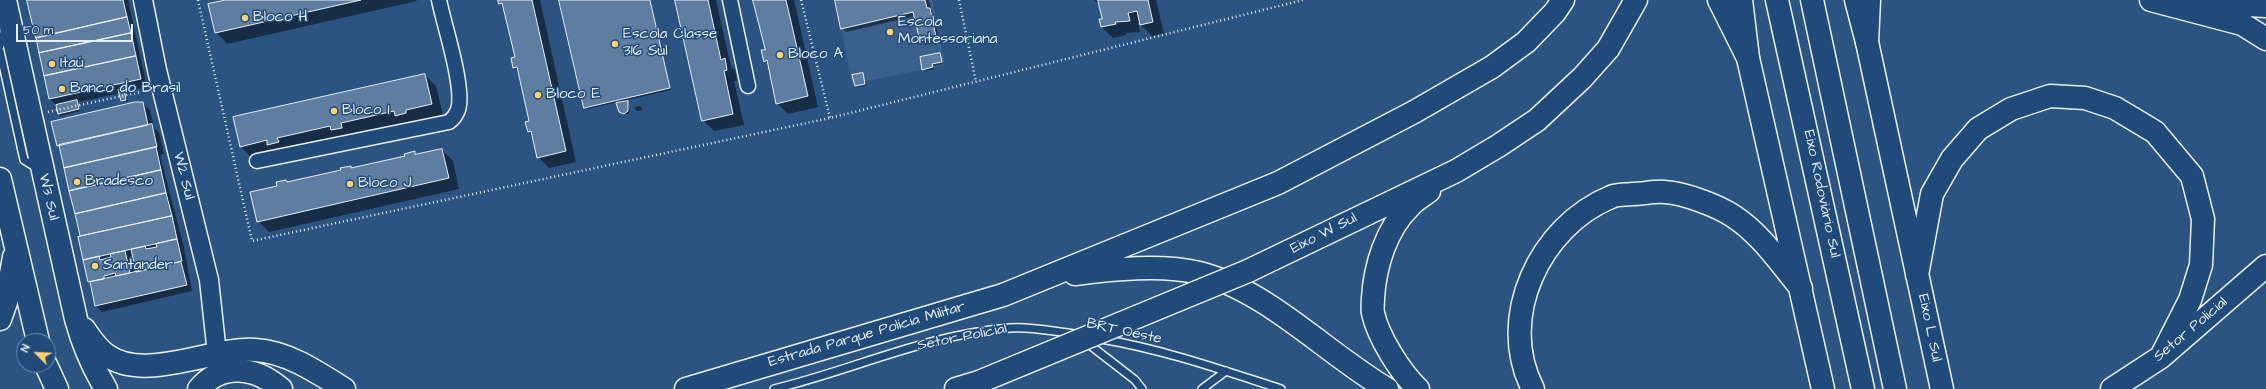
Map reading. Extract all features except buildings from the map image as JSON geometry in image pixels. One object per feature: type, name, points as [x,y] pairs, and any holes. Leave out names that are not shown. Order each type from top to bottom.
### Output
[{"type":"main road","points":[[1046,278],[1278,183],[1414,112],[1492,67],[1526,42],[1555,12],[1562,0]]},
{"type":"main road","name":"Eixo W Sul","points":[[956,389],[979,382],[1248,271],[1456,170],[1498,146],[1537,120],[1582,78],[1608,49],[1636,0]]},
{"type":"main road","points":[[1719,0],[1748,58]]},
{"type":"main road","points":[[1741,0],[1748,58],[1823,389]]},
{"type":"main road","name":"Eixo Rodoviário Sul","points":[[1777,0],[1863,389]]},
{"type":"main road","points":[[1812,0],[1895,389]]},
{"type":"main road","points":[[1856,0],[1867,42]]},
{"type":"main road","points":[[1867,42],[1869,0]]},
{"type":"main road","points":[[2151,0],[2242,24],[2266,38]]},
{"type":"main road","points":[[2158,0],[2266,6]]},
{"type":"main road","name":"W3 Sul","points":[[4,13],[30,116],[76,319],[84,347],[93,368],[106,389]]},
{"type":"main road","name":"Eixo L Sul","points":[[1867,42],[1941,385]]},
{"type":"main road","points":[[1918,275],[1932,194],[1952,159],[1978,129],[2011,109],[2050,96],[2085,98],[2115,108],[2155,132],[2192,176],[2203,219],[2201,265],[2190,300],[2161,357]]},
{"type":"main road","points":[[1418,389],[1409,381],[1389,351],[1373,313],[1375,280],[1382,254],[1396,225],[1410,206],[1456,170]]},
{"type":"main road","points":[[0,179],[16,240],[36,333]]},
{"type":"main road","points":[[1533,389],[1525,374],[1519,328],[1528,282],[1553,239],[1581,213],[1612,196],[1665,192],[1699,201],[1733,215],[1759,236],[1801,288]]},
{"type":"main road","points":[[0,319],[6,302],[13,270],[16,240]]},
{"type":"main road","name":"Setor Policial","points":[[2112,389],[2161,357],[2266,266]]},
{"type":"main road","points":[[1046,278],[1100,271],[1158,269],[1199,273],[1234,286],[1277,312],[1340,358],[1387,389]]},
{"type":"main road","name":"Estrada Parque Polícia Militar","points":[[686,389],[1003,295],[1046,278]]},
{"type":"main road","points":[[76,319],[95,345],[108,357],[122,363],[137,365],[157,364],[240,350],[256,350],[275,354],[313,370],[344,389]]},
{"type":"main road","points":[[199,389],[207,379],[217,374],[236,371],[259,374],[281,389]]},
{"type":"main road","points":[[50,373],[57,389]]},
{"type":"street","name":"W2 Sul","points":[[143,0],[161,87],[209,280],[217,354]]},
{"type":"street","points":[[257,161],[449,122],[458,110],[459,95],[439,0]]},
{"type":"street","points":[[730,0],[748,86]]},
{"type":"lane","points":[[0,46],[4,13]]},
{"type":"lane","points":[[0,51],[24,160],[42,172]]},
{"type":"lane","name":"Setor Policial","points":[[774,389],[872,358],[958,335],[1012,328],[1076,334]]},
{"type":"lane","name":"BRT Oeste","points":[[1076,334],[1127,343],[1226,371],[1281,389]]},
{"type":"lane","name":"BRT Oeste","points":[[1076,334],[1135,380],[1142,389]]},
{"type":"lane","points":[[1202,389],[1226,371]]},
{"type":"path","points":[[198,0],[252,241],[830,118],[1303,0]]},
{"type":"path","points":[[801,0],[830,118]]},
{"type":"path","points":[[959,0],[976,82]]},
{"type":"path","points":[[30,116],[161,87]]},
{"type":"shaded area","name":"Escola Montessoriana","points":[[836,0],[932,0],[945,65],[852,84]]},
{"type":"place","name":"Bloco H","points":[[245,18]]},
{"type":"place","name":"Escola Montessoriana","points":[[890,32]]},
{"type":"place","name":"Escola Classe 316 Sul","points":[[615,44]]},
{"type":"place","name":"Bloco A","points":[[780,55]]},
{"type":"place","name":"Itaú","points":[[52,64]]},
{"type":"place","name":"Banco do Brasil","points":[[62,89]]},
{"type":"place","name":"Bloco E","points":[[538,95]]},
{"type":"place","name":"Bloco I","points":[[334,111]]},
{"type":"place","name":"Bradesco","points":[[77,182]]},
{"type":"place","name":"Bloco J","points":[[350,184]]},
{"type":"place","name":"Santander","points":[[95,266]]}]
